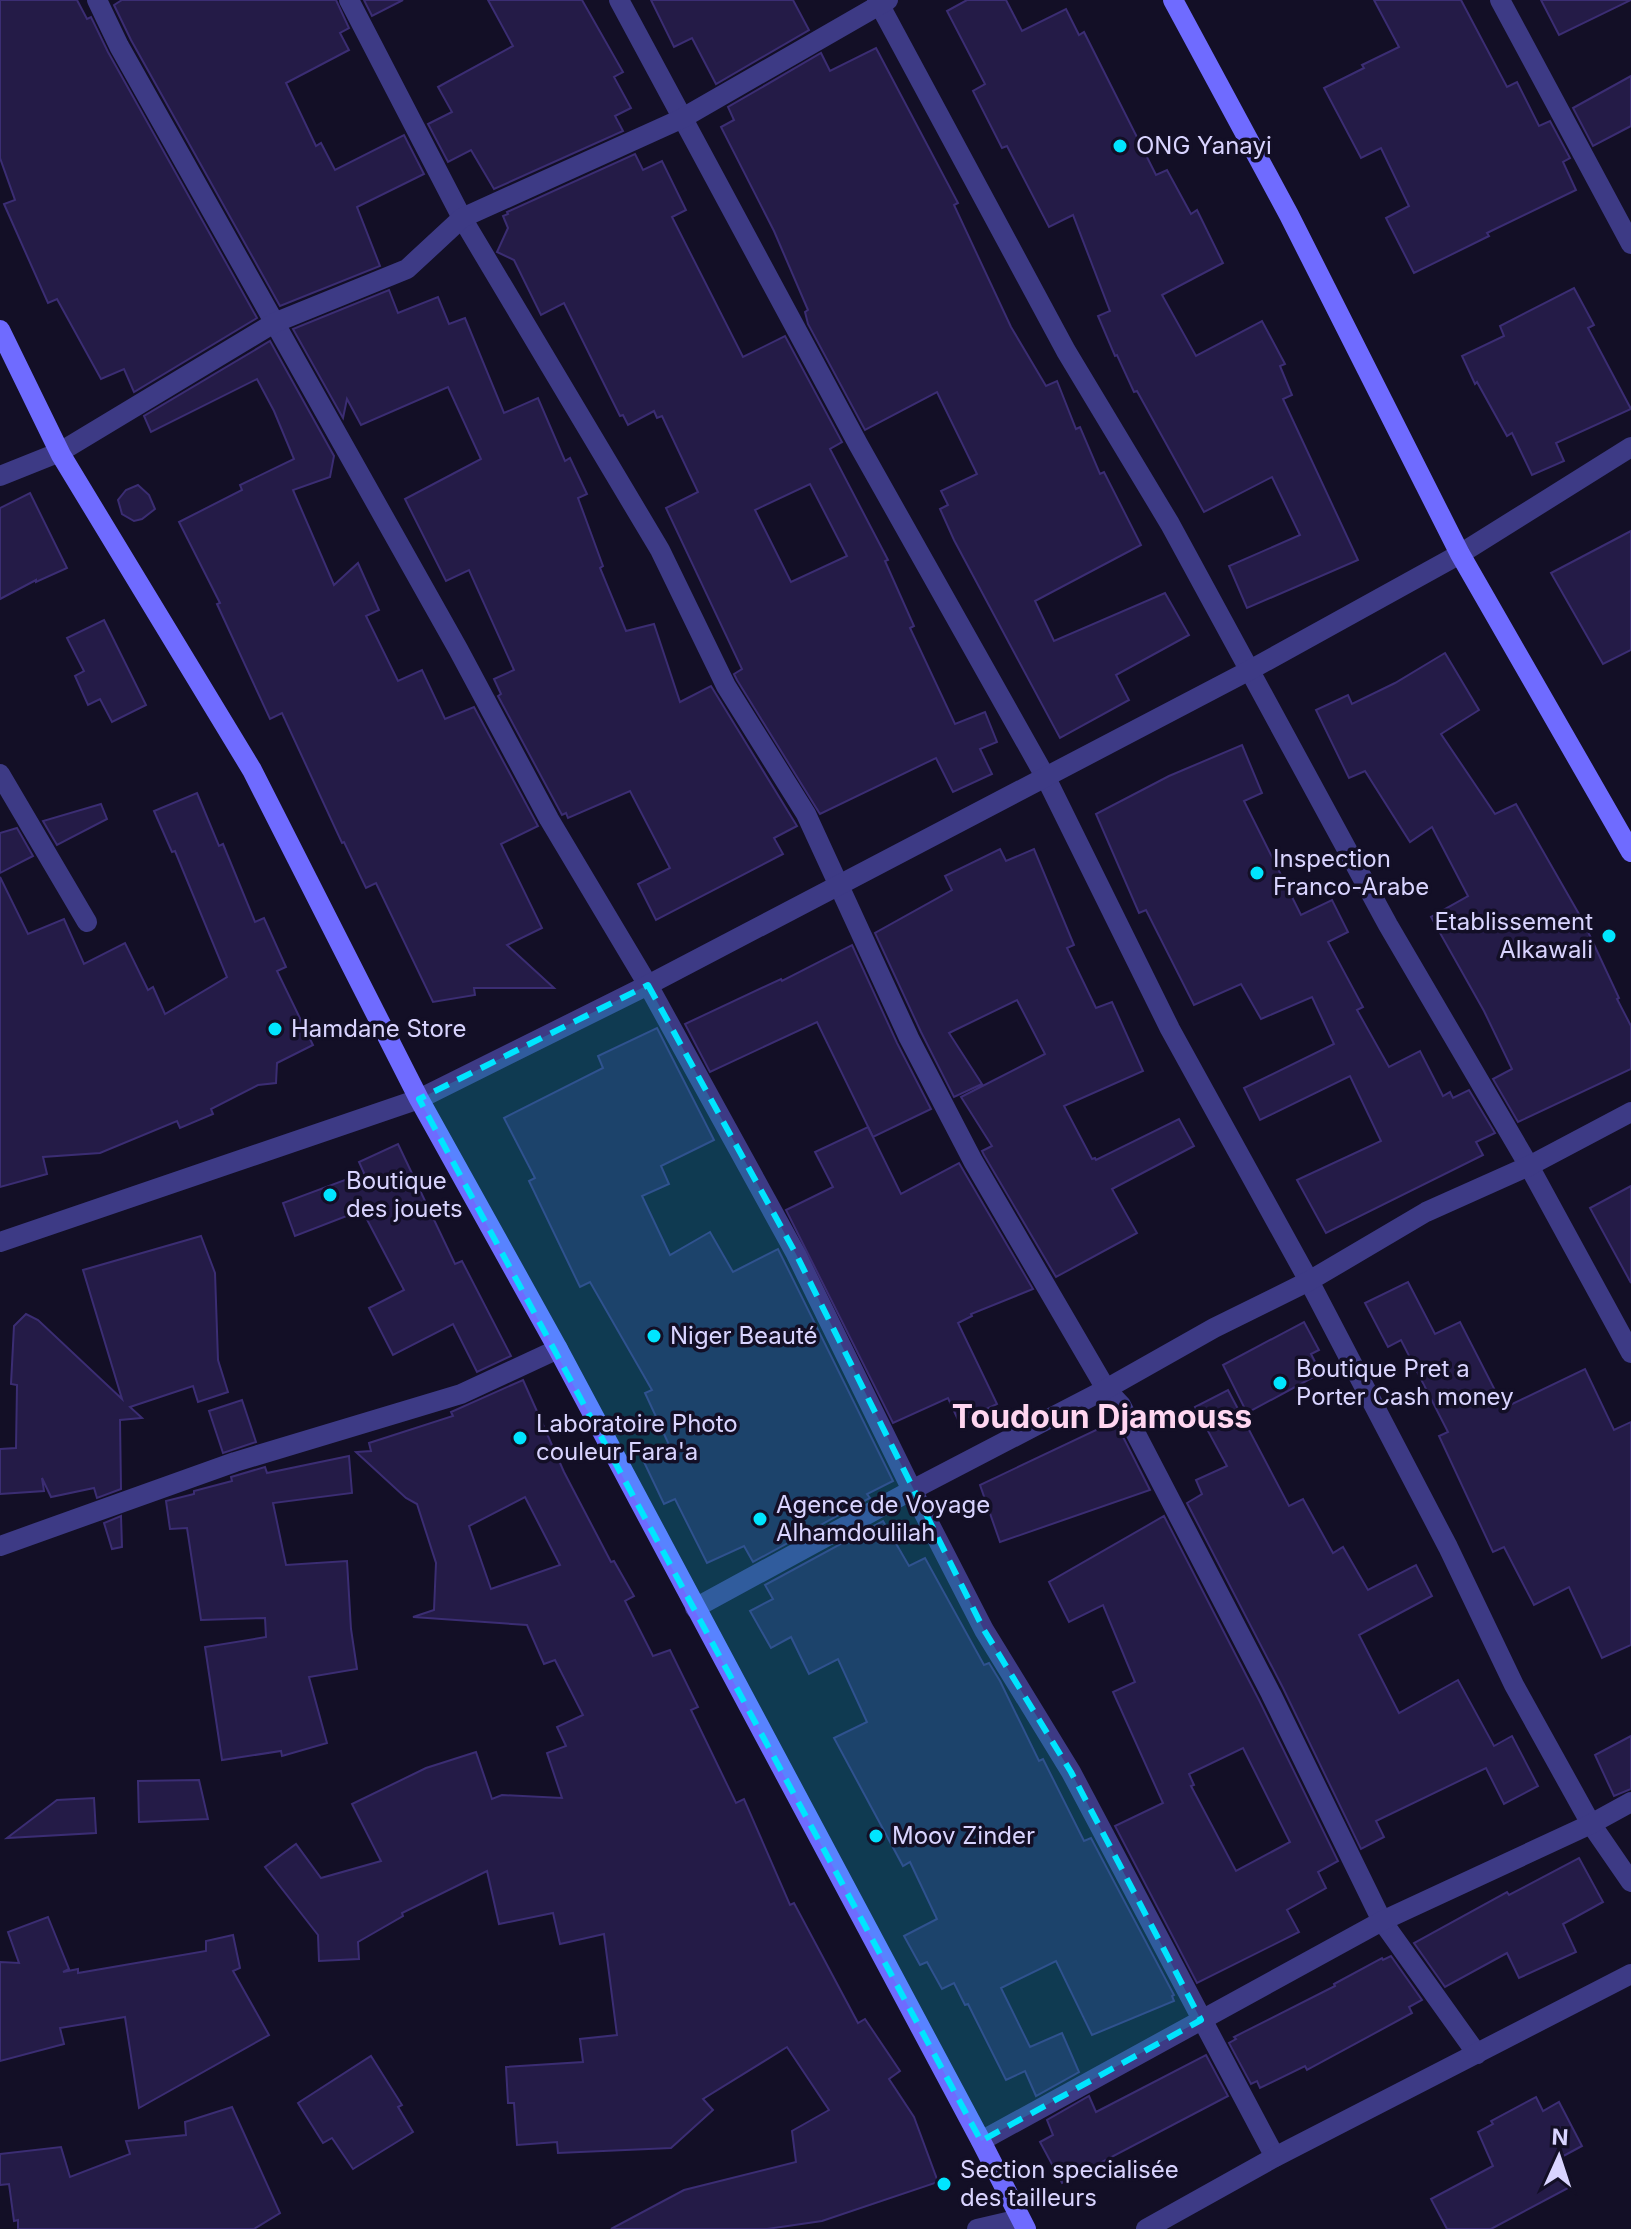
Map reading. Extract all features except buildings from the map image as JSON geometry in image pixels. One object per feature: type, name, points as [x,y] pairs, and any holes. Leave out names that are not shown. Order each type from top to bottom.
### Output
[{"type":"street","points":[[97,0],[119,46],[458,649],[549,819],[648,985],[796,1254],[984,1630],[1071,1772],[1275,2157]]},
{"type":"street","points":[[349,0],[462,218],[660,550],[726,686],[806,814],[909,1038],[973,1161],[1106,1389],[1121,1405],[1136,1432],[1271,1694],[1382,1921],[1477,2054]]},
{"type":"street","points":[[619,0],[858,444],[1046,778],[1170,1029],[1309,1281],[1448,1547],[1514,1685],[1591,1824],[1631,1882]]},
{"type":"street","points":[[1173,0],[1289,215],[1460,554],[1631,852]]},
{"type":"street","points":[[1500,0],[1631,244]]},
{"type":"street","points":[[0,476],[60,452],[274,323],[407,269],[462,218],[681,119],[882,1],[1066,351],[1170,524],[1388,925],[1529,1166],[1631,1353]]},
{"type":"street","points":[[0,330],[60,452],[252,770],[419,1099],[558,1349],[1023,2224],[977,2229]]},
{"type":"street","points":[[0,1242],[419,1099],[648,985],[1250,670],[1460,554],[1631,447]]},
{"type":"street","points":[[0,774],[87,922]]},
{"type":"street","points":[[695,1608],[1106,1389],[1214,1328],[1309,1281],[1426,1212],[1529,1166],[1631,1112]]},
{"type":"street","points":[[0,1546],[235,1462],[461,1394],[558,1349]]},
{"type":"street","points":[[981,2141],[1382,1921],[1591,1824],[1631,1802]]},
{"type":"street","points":[[1146,2229],[1275,2157],[1631,1974]]},
{"type":"highlighted area","points":[[648,985],[796,1254],[984,1630],[1071,1772],[1201,2020],[981,2141],[419,1099]]},
{"type":"place","name":"ONG Yanayi","points":[[1120,146]]},
{"type":"place","name":"Inspection Franco-Arabe","points":[[1257,873]]},
{"type":"place","name":"Etablissement Alkawali","points":[[1609,936]]},
{"type":"place","name":"Hamdane Store","points":[[275,1029]]},
{"type":"place","name":"Boutique des jouets","points":[[330,1195]]},
{"type":"place","name":"Niger Beauté","points":[[654,1336]]},
{"type":"place","name":"Boutique Pret a Porter Cash money","points":[[1280,1383]]},
{"type":"place","name":"Laboratoire Photo couleur Fara'a","points":[[520,1438]]},
{"type":"place","name":"Agence de Voyage Alhamdoulilah","points":[[760,1519]]},
{"type":"place","name":"Moov Zinder","points":[[876,1836]]},
{"type":"place","name":"Section specialisée des tailleurs","points":[[944,2184]]},
{"type":"district","name":"Toudoun Djamouss","points":[[1102,1417]]}]
